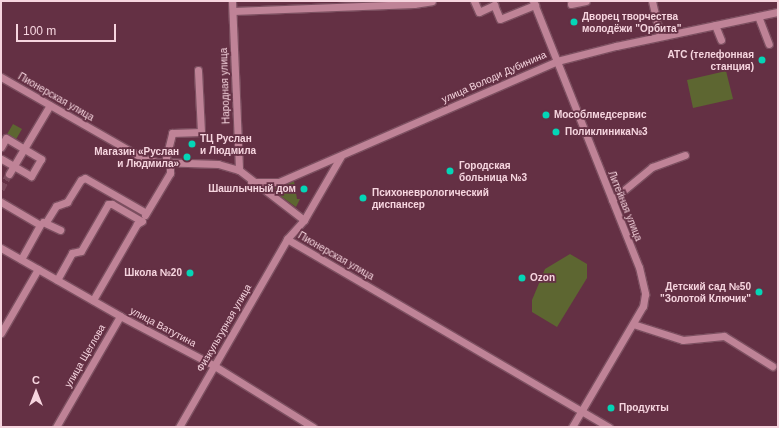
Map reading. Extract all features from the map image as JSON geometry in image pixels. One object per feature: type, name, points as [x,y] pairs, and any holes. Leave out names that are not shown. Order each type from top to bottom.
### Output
[{"type":"street","name":"Народная улица","points":[[232,1],[238,170]]},
{"type":"street","points":[[233,11],[431,1]]},
{"type":"street","points":[[474,1],[479,12],[494,6],[500,19],[534,3]]},
{"type":"street","points":[[571,4],[586,1]]},
{"type":"street","points":[[652,1],[660,36]]},
{"type":"street","name":"Литейная улица","points":[[534,3],[643,282],[643,306],[572,427]]},
{"type":"street","name":"улица Володи Дубинина","points":[[251,182],[279,182],[342,156],[557,61],[660,36],[778,12]]},
{"type":"street","points":[[758,16],[769,44]]},
{"type":"street","points":[[715,25],[721,40]]},
{"type":"street","points":[[93,300],[137,224],[142,221],[170,173],[167,163],[172,133],[201,132],[198,70]]},
{"type":"street","name":"Пионерская улица","points":[[1,78],[144,159],[167,163],[218,164],[238,170],[251,182],[304,220],[287,239],[609,427]]},
{"type":"street","points":[[10,174],[50,105]]},
{"type":"street","points":[[1,146],[6,138],[41,159],[31,176],[1,159]]},
{"type":"street","points":[[612,200],[652,168],[685,155]]},
{"type":"street","points":[[304,220],[342,156]]},
{"type":"street","points":[[21,259],[54,208],[67,202],[81,180],[85,178],[146,213]]},
{"type":"street","points":[[1,202],[43,224],[60,230]]},
{"type":"street","points":[[57,280],[72,253],[81,251],[108,204],[112,204],[142,221]]},
{"type":"street","name":"Физкультурная улица","points":[[178,427],[287,239]]},
{"type":"street","name":"улица Ватутина","points":[[1,248],[120,316],[213,366],[311,426]]},
{"type":"street","points":[[1,333],[38,269]]},
{"type":"street","name":"улица Щеглова","points":[[56,427],[120,316]]},
{"type":"street","points":[[633,324],[683,340],[724,336],[772,366]]},
{"type":"green space","points":[[726,71],[733,99],[693,108],[687,80]]},
{"type":"green space","points":[[13,124],[22,129],[15,141],[6,136]]},
{"type":"green space","points":[[294,181],[297,199],[300,199],[296,207],[275,192],[275,188]]},
{"type":"green space","points":[[570,254],[587,264],[587,278],[557,327],[532,312],[532,300],[545,269]]},
{"type":"tunnel","points":[[1,189],[9,174]]},
{"type":"place","name":"Дворец творчества молодёжи \"Орбита\"","points":[[574,22]]},
{"type":"place","name":"АТС (телефонная станция)","points":[[762,60]]},
{"type":"place","name":"Мособлмедсервис","points":[[546,115]]},
{"type":"place","name":"Поликлиника№3","points":[[556,132]]},
{"type":"place","name":"ТЦ Руслан и Людмила","points":[[192,144]]},
{"type":"place","name":"Магазин «Руслан и Людмила»","points":[[187,157]]},
{"type":"place","name":"Городская больница №3","points":[[450,171]]},
{"type":"place","name":"Шашлычный дом","points":[[304,189]]},
{"type":"place","name":"Психоневрологический диспансер","points":[[363,198]]},
{"type":"place","name":"Школа №20","points":[[190,273]]},
{"type":"place","name":"Ozon","points":[[522,278]]},
{"type":"place","name":"Детский сад №50 \"Золотой Ключик\"","points":[[759,292]]},
{"type":"place","name":"Продукты","points":[[611,408]]}]
